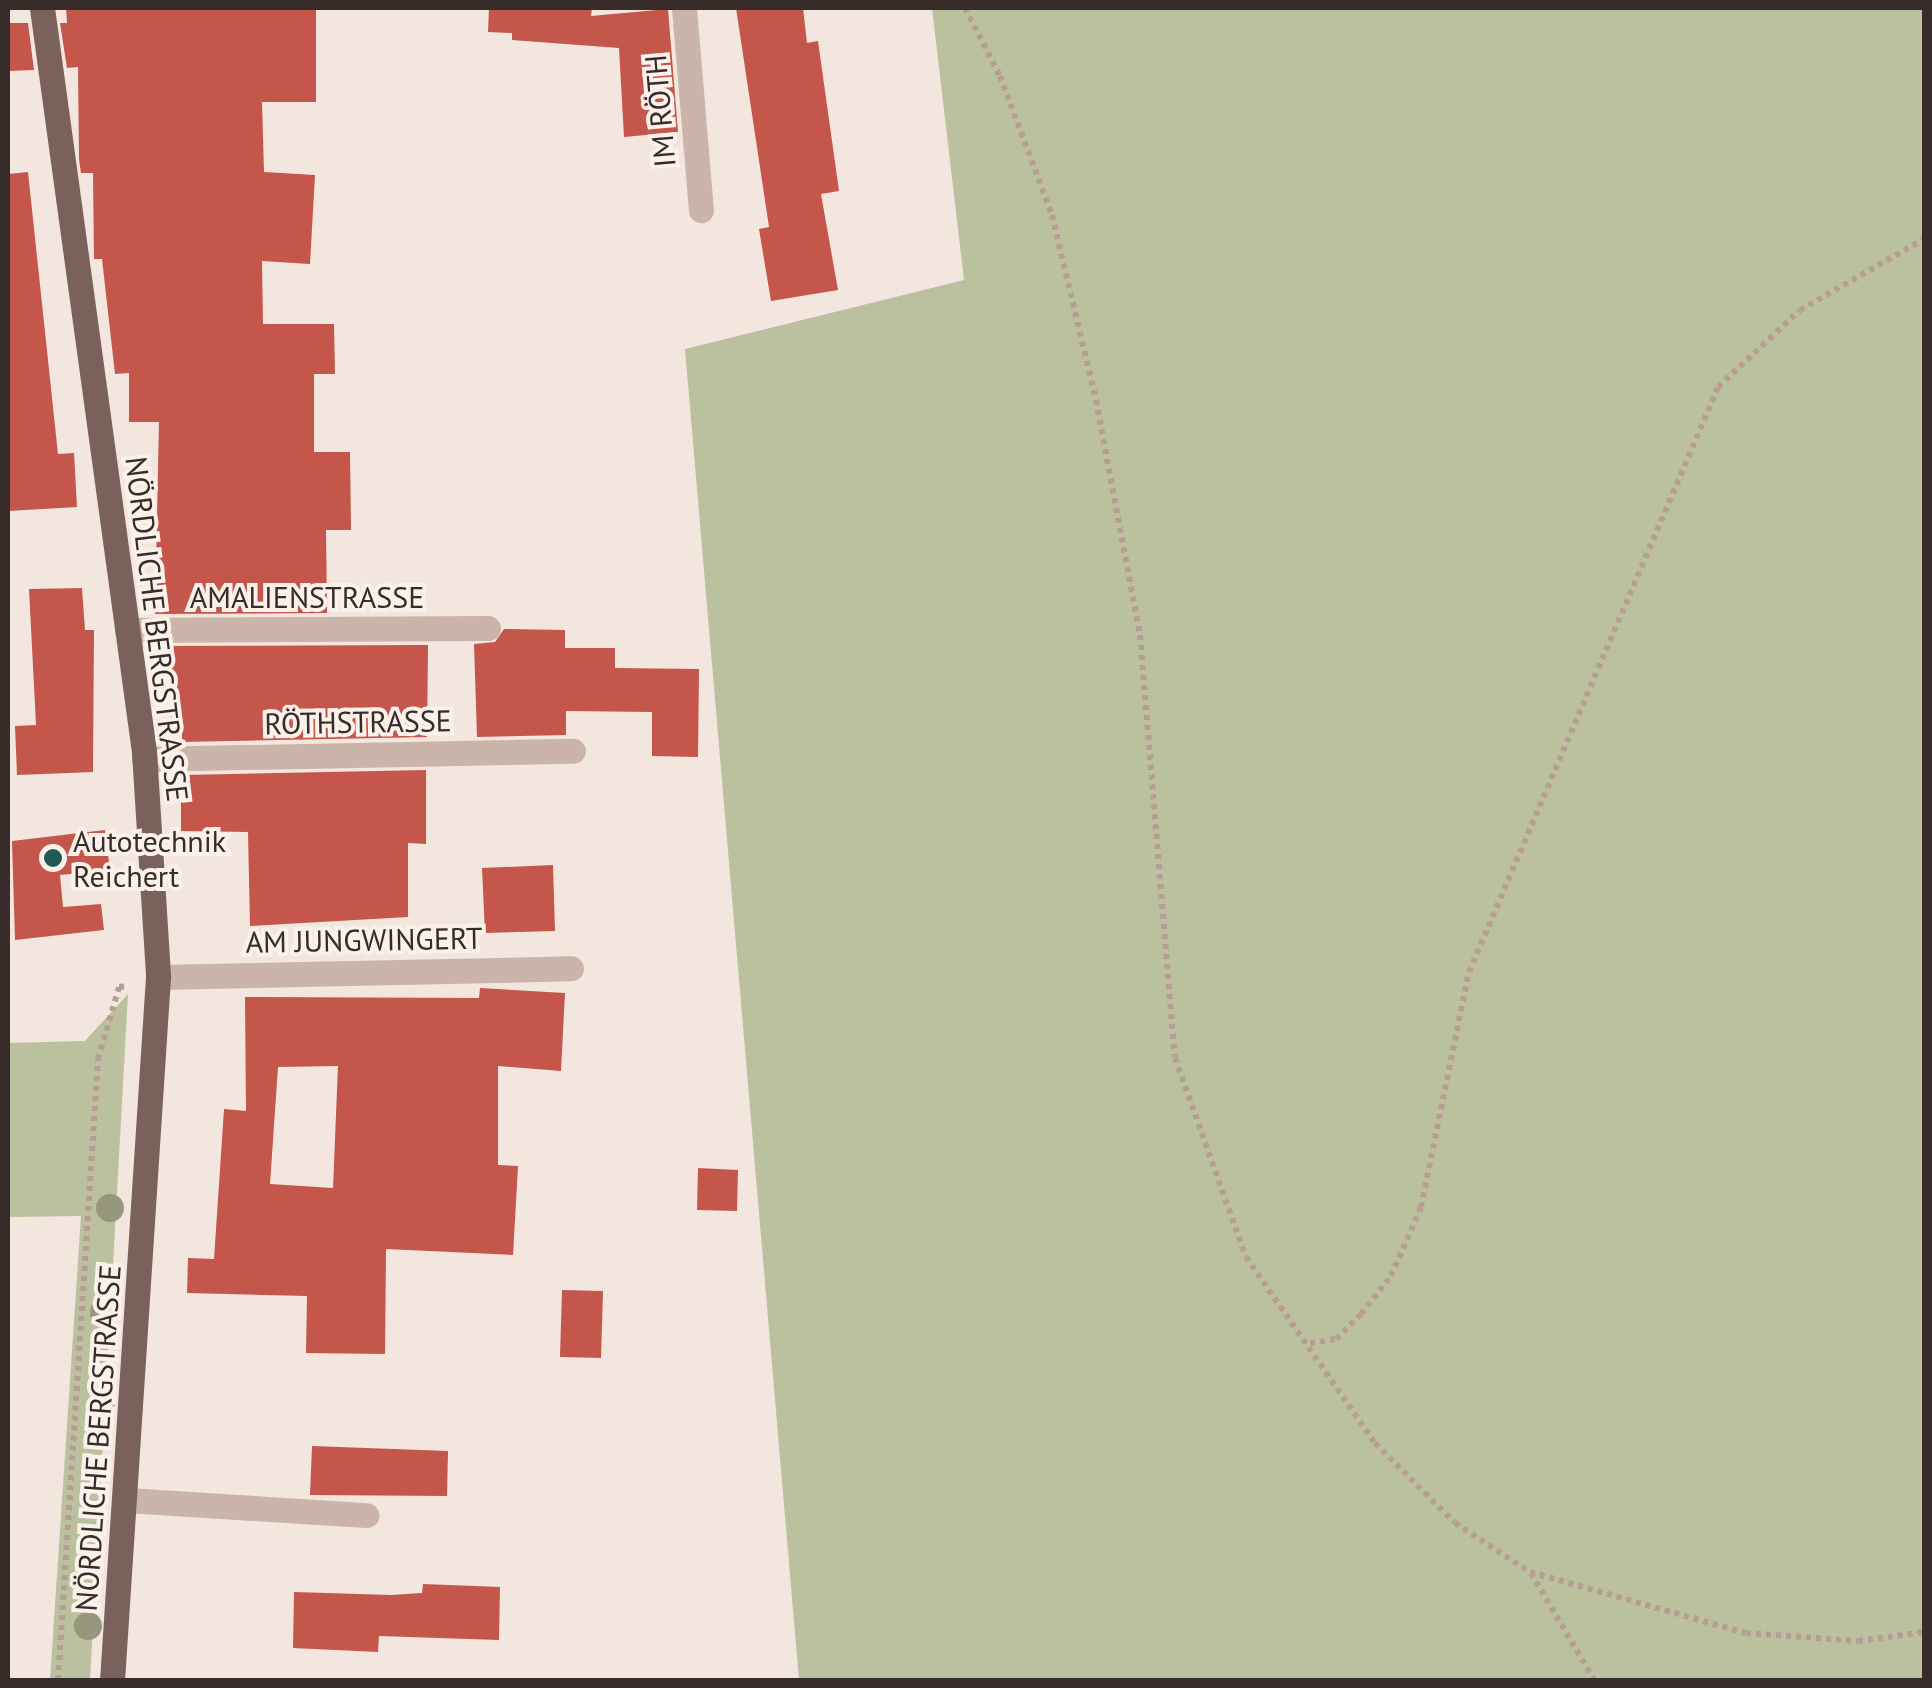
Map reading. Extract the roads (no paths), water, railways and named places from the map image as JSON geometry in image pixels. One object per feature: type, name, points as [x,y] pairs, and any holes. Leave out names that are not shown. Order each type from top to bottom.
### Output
[{"type":"main road","name":"NÖRDLICHE BERGSTRASSE","points":[[42,8],[144,759],[158,981],[112,1680]]},
{"type":"street","name":"IM RÖTH","points":[[684,8],[701,210]]},
{"type":"street","name":"AMALIENSTRASSE","points":[[127,630],[488,628]]},
{"type":"street","name":"RÖTHSTRASSE","points":[[144,759],[573,750]]},
{"type":"street","name":"AM JUNGWINGERT","points":[[158,981],[570,968]]},
{"type":"street","points":[[126,1500],[367,1515]]},
{"type":"place","name":"Autotechnik Reichert","points":[[53,858]]}]
